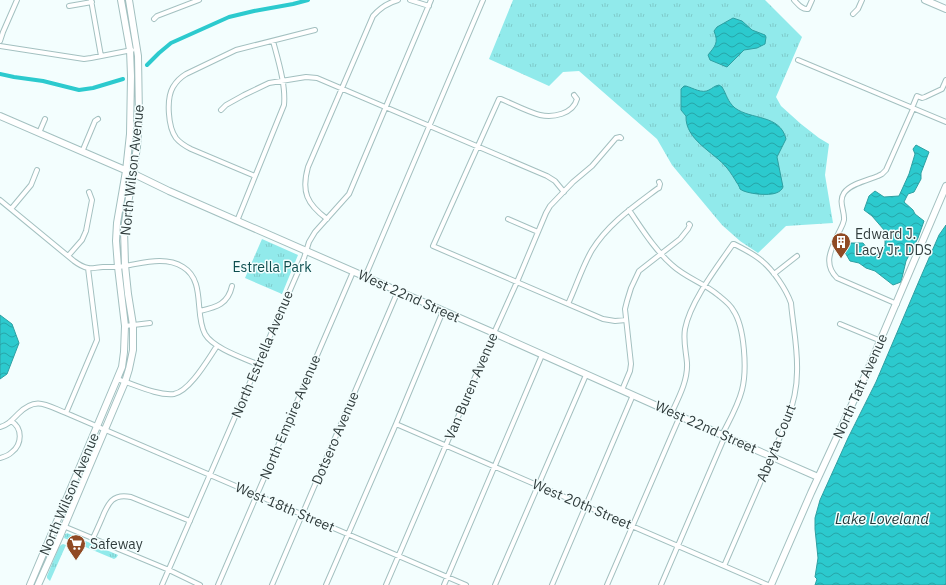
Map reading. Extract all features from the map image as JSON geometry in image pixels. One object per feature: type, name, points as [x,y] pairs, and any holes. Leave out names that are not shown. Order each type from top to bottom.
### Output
[{"type":"main road","name":"North Wilson Avenue","points":[[30,585],[122,367],[125,326],[116,241],[117,223],[126,171],[130,134],[132,76],[130,50],[121,0]]},
{"type":"main road","name":"North Wilson Avenue","points":[[39,583],[125,382],[133,350],[133,325],[125,266],[124,229],[137,147],[139,82],[137,49],[129,0]]},
{"type":"main road","points":[[925,0],[946,9]]},
{"type":"main road","name":"West 22nd Street","points":[[0,116],[132,173],[169,191],[494,333],[724,436],[818,476]]},
{"type":"main road","name":"North Taft Avenue","points":[[771,585],[818,476],[881,341],[946,186]]},
{"type":"main road","points":[[39,583],[39,572],[45,558],[45,550]]},
{"type":"street","points":[[0,41],[17,0]]},
{"type":"street","points":[[154,19],[157,16],[199,0]]},
{"type":"street","points":[[327,218],[317,211],[306,195],[305,182],[308,167],[373,16],[382,7],[398,0]]},
{"type":"street","points":[[410,0],[429,6]]},
{"type":"street","name":"North Estrella Avenue","points":[[162,585],[304,258],[311,238],[349,194],[431,0]]},
{"type":"street","points":[[365,277],[483,0]]},
{"type":"street","points":[[794,0],[806,10],[808,9],[812,0]]},
{"type":"street","points":[[853,14],[858,9],[862,0]]},
{"type":"street","points":[[69,6],[91,1],[101,56]]},
{"type":"street","points":[[255,176],[191,149],[177,139],[171,127],[169,114],[171,92],[174,86],[186,74],[236,50],[315,30]]},
{"type":"street","points":[[237,221],[284,105],[285,98],[273,41]]},
{"type":"street","points":[[0,46],[78,59],[87,59],[137,49]]},
{"type":"street","points":[[798,60],[946,122]]},
{"type":"street","points":[[221,110],[226,105],[266,84],[306,77],[317,78],[552,178],[564,192]]},
{"type":"street","points":[[896,304],[837,278],[830,268],[829,257],[844,220],[842,201],[844,194],[850,188],[884,173],[917,96],[922,98],[942,89],[946,80]]},
{"type":"street","points":[[574,95],[576,99],[575,104],[568,111],[550,116],[535,114],[500,99],[498,100],[433,246],[603,319],[615,321],[626,320]]},
{"type":"street","points":[[39,133],[45,119]]},
{"type":"street","points":[[82,152],[95,121],[98,119]]},
{"type":"street","name":"Van Buren Avenue","points":[[386,585],[548,209],[573,182],[592,166],[616,138],[621,138]]},
{"type":"street","points":[[11,209],[31,185],[37,170]]},
{"type":"street","points":[[568,304],[596,244],[614,223],[657,189],[660,184],[659,182]]},
{"type":"street","points":[[68,256],[82,240],[86,231],[92,200],[89,192]]},
{"type":"street","points":[[0,200],[78,264],[88,268],[118,267],[163,261],[174,263],[184,268],[189,272],[196,285],[205,334],[217,346],[257,364]]},
{"type":"street","points":[[629,210],[667,261],[680,272],[718,295],[733,310],[740,323],[743,349],[744,369],[742,389],[739,399],[662,585]]},
{"type":"street","points":[[508,219],[538,232]]},
{"type":"street","points":[[622,390],[630,371],[631,364],[625,310],[626,301],[638,274],[643,268],[686,232],[689,224]]},
{"type":"street","name":"Abeyta Court","points":[[705,286],[733,244],[757,257],[765,264],[783,287],[790,303],[798,373],[790,414],[724,566]]},
{"type":"street","points":[[774,274],[797,256]]},
{"type":"street","points":[[66,413],[97,340],[88,268]]},
{"type":"street","name":"North Empire Avenue","points":[[218,585],[353,272]]},
{"type":"street","points":[[200,311],[213,308],[222,303],[229,296],[232,286]]},
{"type":"street","points":[[672,412],[686,375],[687,364],[684,343],[686,324],[691,311],[705,286]]},
{"type":"street","name":"Dotsero Avenue","points":[[272,585],[398,291]]},
{"type":"street","points":[[326,585],[443,311]]},
{"type":"street","points":[[125,326],[150,323]]},
{"type":"street","points":[[840,324],[881,341]]},
{"type":"street","points":[[118,379],[152,391],[176,394],[192,381],[217,346]]},
{"type":"street","points":[[444,585],[542,355]]},
{"type":"street","points":[[495,585],[586,375]]},
{"type":"street","points":[[552,585],[633,395]]},
{"type":"street","points":[[0,427],[6,425],[27,406],[36,403],[66,413],[97,426]]},
{"type":"street","points":[[607,585],[680,416]]},
{"type":"street","points":[[0,458],[11,453],[16,449],[19,443],[19,431],[11,421]]},
{"type":"street","name":"West 20th Street","points":[[396,424],[768,585]]},
{"type":"street","name":"West 18th Street","points":[[97,426],[466,585]]},
{"type":"street","points":[[93,538],[107,507],[119,496],[131,497],[190,521]]},
{"type":"street","points":[[56,523],[169,570],[200,585]]},
{"type":"green space","points":[[513,0],[765,0],[802,37],[776,97],[781,106],[801,124],[829,144],[825,175],[833,223],[786,226],[758,253],[740,241],[722,225],[672,165],[657,139],[579,71],[563,72],[549,86],[489,59]]},
{"type":"green space","name":"Estrella Park","points":[[262,239],[298,255],[282,294],[245,278]]},
{"type":"green space","points":[[67,533],[118,555],[114,559],[64,538],[65,534]]},
{"type":"green space","points":[[63,544],[66,545],[50,581],[47,576],[59,547]]},
{"type":"water","points":[[733,18],[742,21],[752,30],[765,35],[766,37],[765,44],[757,48],[744,50],[727,67],[710,60],[708,55],[716,44],[714,31],[717,27]]},
{"type":"water","points":[[719,85],[722,87],[735,108],[742,112],[771,121],[778,125],[783,131],[786,139],[777,157],[783,187],[778,192],[773,194],[758,194],[740,189],[727,168],[701,145],[690,132],[686,116],[681,110],[681,89],[686,86],[700,91],[706,91]]},
{"type":"water","points":[[916,145],[929,152],[921,173],[921,179],[914,192],[908,194],[904,202],[924,221],[918,238],[906,261],[901,282],[893,285],[875,271],[866,268],[859,263],[850,261],[843,249],[847,243],[863,243],[871,253],[880,255],[885,245],[885,231],[872,216],[864,210],[869,196],[875,191],[884,197],[899,196],[909,174],[915,154],[913,149]]},
{"type":"water","name":"Lake Loveland","points":[[946,225],[946,585],[815,585],[817,579],[815,577],[818,558],[815,518],[820,500],[848,438],[876,382],[939,235]]},
{"type":"water","points":[[0,315],[12,324],[19,343],[7,374],[0,379]]},
{"type":"waterway","points":[[147,65],[171,43],[229,17],[308,0]]},
{"type":"waterway","points":[[0,74],[43,81],[79,90],[93,88],[123,79]]},
{"type":"place","name":"Edward J. Lacy Jr. DDS","points":[[841,259]]},
{"type":"place","name":"Safeway","points":[[76,561]]}]
